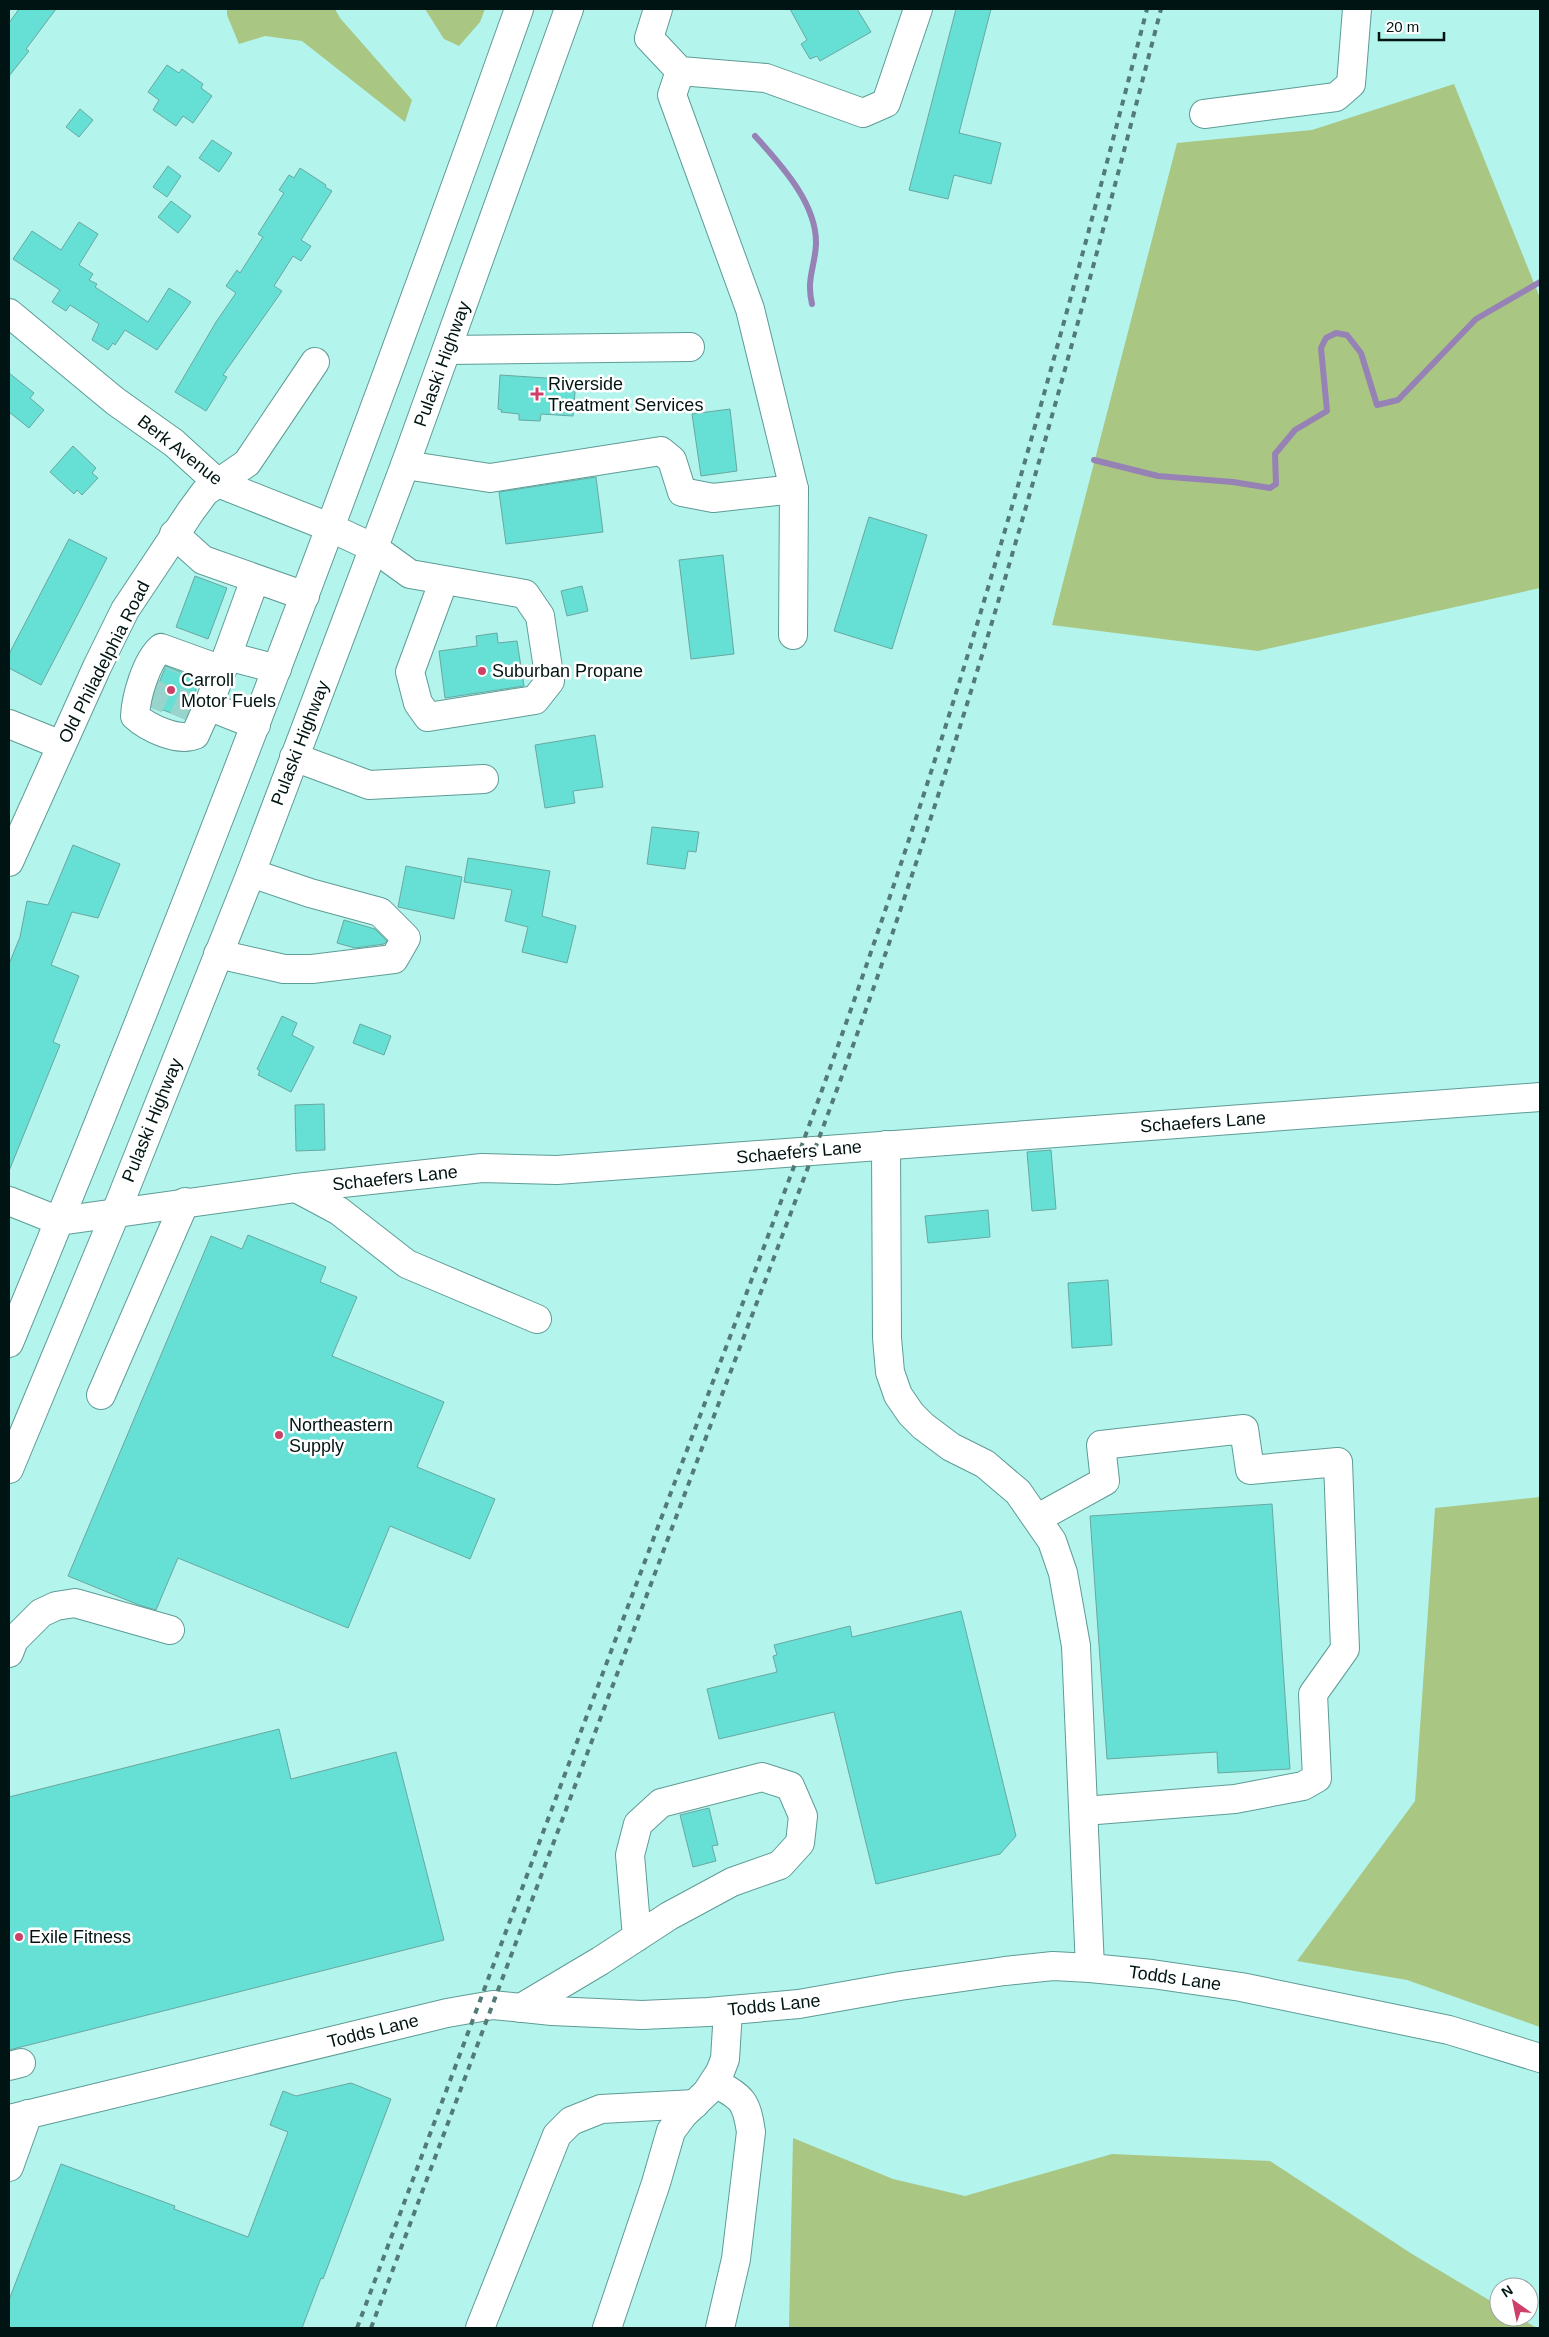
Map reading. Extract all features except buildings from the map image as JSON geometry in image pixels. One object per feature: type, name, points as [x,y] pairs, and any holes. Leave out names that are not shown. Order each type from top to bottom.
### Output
[{"type":"main road","points":[[9,1343],[60,1220],[256,725],[416,300],[519,9]]},
{"type":"main road","name":"Pulaski Highway","points":[[9,1469],[116,1212],[251,873],[448,350],[569,9]]},
{"type":"main road","points":[[658,9],[649,38],[680,71],[766,78],[863,113],[886,103],[918,9]]},
{"type":"main road","points":[[1204,114],[1336,97],[1351,84],[1357,9]]},
{"type":"main road","points":[[680,71],[672,95],[750,309],[794,489],[793,635]]},
{"type":"main road","name":"Berk Avenue","points":[[9,313],[115,400],[174,443],[218,483],[329,527],[374,548],[410,574],[444,580]]},
{"type":"main road","points":[[448,350],[690,347]]},
{"type":"main road","name":"Old Philadelphia Road","points":[[9,862],[61,745],[126,610],[174,534],[205,492],[247,463],[315,362]]},
{"type":"main road","points":[[405,465],[490,478],[661,451],[672,460],[682,492],[713,498],[794,489]]},
{"type":"main road","points":[[174,534],[203,560],[305,596]]},
{"type":"main road","points":[[196,665],[255,579]]},
{"type":"main road","points":[[444,580],[525,594],[540,616],[550,680],[536,700],[428,717],[418,703],[410,672],[444,580]]},
{"type":"main road","points":[[196,665],[208,706],[195,734],[189,737],[162,721],[135,716],[136,701],[154,654],[161,648],[196,665],[277,669]]},
{"type":"main road","points":[[208,706],[256,725]]},
{"type":"main road","points":[[9,724],[61,745]]},
{"type":"main road","points":[[294,757],[369,785],[484,779]]},
{"type":"main road","points":[[218,954],[284,969],[312,969],[394,959],[406,938],[380,912],[310,893],[251,873]]},
{"type":"main road","name":"Schaefers Lane","points":[[60,1220],[296,1188],[482,1168],[557,1170],[799,1154],[886,1145],[1540,1097]]},
{"type":"main road","points":[[886,1145],[886,1338],[890,1372],[898,1395],[910,1414],[923,1426],[951,1447],[985,1464],[1018,1492],[1038,1518],[1052,1541],[1063,1573],[1076,1646],[1090,1968]]},
{"type":"main road","points":[[296,1188],[339,1211],[406,1264],[537,1319]]},
{"type":"main road","points":[[9,1201],[60,1220]]},
{"type":"main road","points":[[101,1395],[185,1202]]},
{"type":"main road","points":[[1038,1518],[1105,1481],[1101,1445],[1244,1429],[1250,1470],[1338,1462],[1345,1650],[1313,1694],[1317,1778],[1303,1786],[1235,1799],[1084,1811]]},
{"type":"main road","points":[[9,1653],[14,1640],[41,1613],[56,1606],[75,1602],[170,1630]]},
{"type":"main road","points":[[521,2008],[637,1938],[669,1916],[732,1882],[780,1866],[800,1843],[803,1816],[790,1786],[762,1777],[661,1802],[638,1824],[630,1855],[637,1938]]},
{"type":"main road","name":"Todds Lane","points":[[19,2116],[447,2013],[492,2005],[552,2012],[642,2015],[728,2011],[799,2004],[900,1986],[1053,1966],[1152,1974],[1261,1991],[1449,2030],[1540,2058]]},
{"type":"main road","points":[[607,2328],[656,2183],[671,2131],[714,2082],[725,2059],[728,2011]]},
{"type":"main road","points":[[714,2082],[742,2100],[748,2112],[750,2132],[736,2259],[720,2328]]},
{"type":"main road","points":[[480,2328],[558,2135],[572,2121],[601,2109],[696,2104]]},
{"type":"main road","points":[[9,2168],[19,2116]]},
{"type":"green space","points":[[227,9],[335,9],[340,18],[412,100],[405,122],[302,41],[265,36],[239,44],[227,15]]},
{"type":"green space","points":[[425,9],[485,9],[480,22],[459,46],[444,39]]},
{"type":"green space","points":[[1454,84],[1540,298],[1540,588],[1258,651],[1052,625],[1177,143],[1312,130]]},
{"type":"green space","points":[[1540,1497],[1540,2027],[1407,1980],[1297,1961],[1415,1801],[1435,1508]]},
{"type":"green space","points":[[793,2138],[893,2179],[965,2196],[1112,2154],[1270,2161],[1412,2254],[1489,2300],[1489,2327],[1537,2328],[789,2328]]},
{"type":"waterway","points":[[755,136],[786,172],[804,199],[810,214],[815,229],[816,244],[810,280],[812,304]]},
{"type":"waterway","points":[[1094,460],[1158,476],[1233,482],[1270,488],[1276,484],[1275,454],[1295,430],[1327,411],[1321,348],[1326,338],[1336,333],[1347,335],[1361,353],[1377,405],[1398,400],[1476,319],[1540,282]]},
{"type":"tunnel","points":[[149,707],[166,667]]},
{"type":"tunnel","points":[[183,719],[199,681]]},
{"type":"railway","points":[[357,2328],[774,1221],[886,908],[958,685],[1025,461],[1088,235],[1147,9]]},
{"type":"railway","points":[[371,2328],[805,1175],[901,908],[938,797],[1007,573],[1102,235],[1161,9]]},
{"type":"place","name":"Riverside Treatment Services","points":[[537,394]]},
{"type":"place","name":"Suburban Propane","points":[[482,671]]},
{"type":"place","name":"Carroll Motor Fuels","points":[[171,690]]},
{"type":"place","name":"Northeastern Supply","points":[[279,1435]]},
{"type":"place","name":"Exile Fitness","points":[[19,1937]]}]
